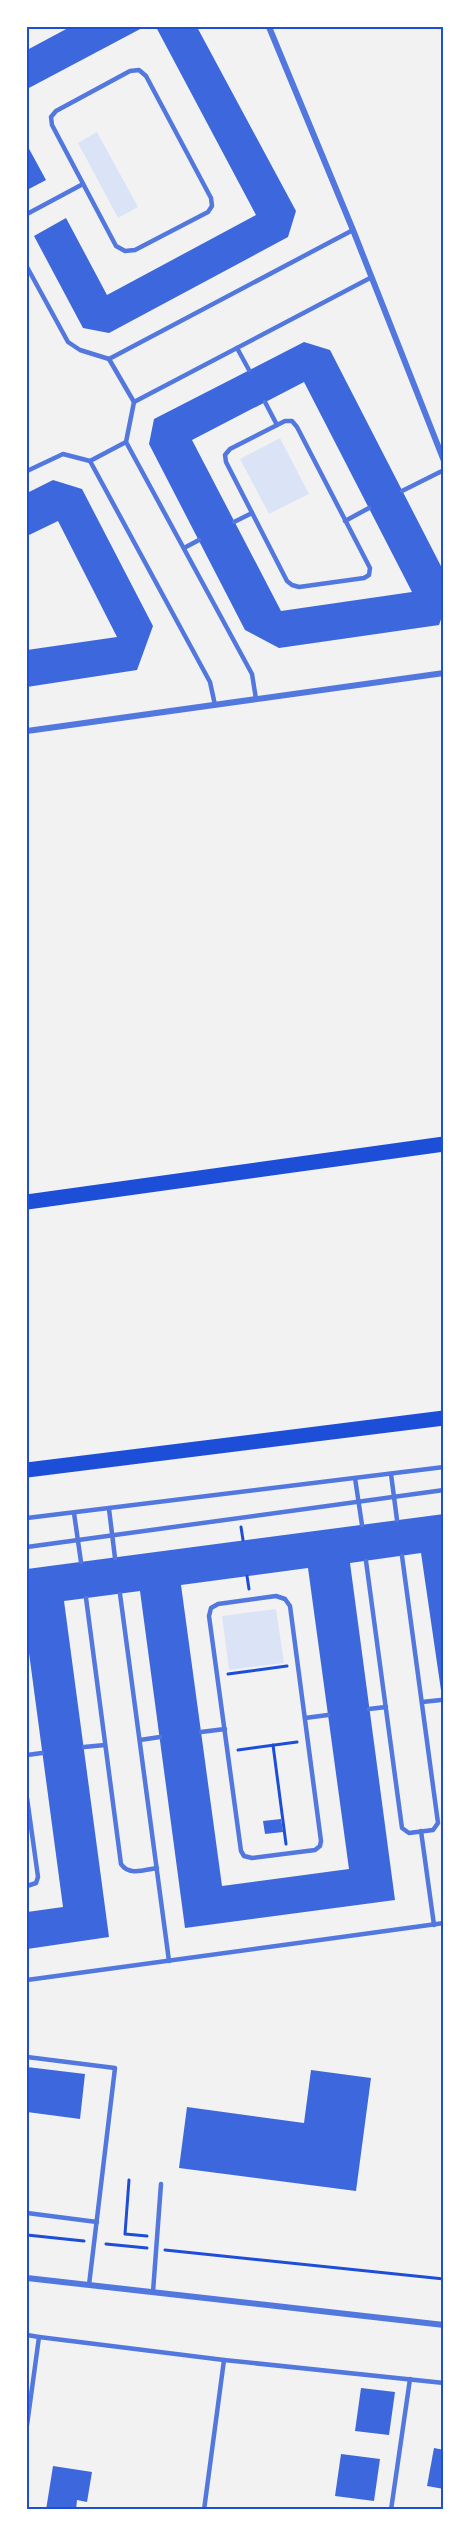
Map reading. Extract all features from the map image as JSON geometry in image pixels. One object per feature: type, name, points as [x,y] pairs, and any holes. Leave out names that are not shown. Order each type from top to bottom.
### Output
[{"type":"main road","points":[[27,1202],[444,1144]]},
{"type":"main road","points":[[27,1470],[444,1418]]},
{"type":"street","points":[[269,27],[354,230],[444,461]]},
{"type":"street","points":[[27,731],[444,673]]},
{"type":"street","points":[[27,2278],[444,2325]]},
{"type":"lane","points":[[139,70],[146,76],[211,198],[212,206],[208,212],[146,245],[125,251],[116,246],[83,184],[52,125],[51,117],[56,111],[130,71],[139,70]]},
{"type":"lane","points":[[27,214],[83,184]]},
{"type":"lane","points":[[109,359],[354,230]]},
{"type":"lane","points":[[27,267],[73,347],[109,359],[135,402],[126,442],[252,674],[256,699]]},
{"type":"lane","points":[[135,402],[372,277]]},
{"type":"lane","points":[[237,348],[249,370]]},
{"type":"lane","points":[[265,402],[277,425]]},
{"type":"lane","points":[[292,421],[297,427],[370,568],[369,575],[364,578],[299,587],[287,581],[226,462],[225,455],[230,449],[277,425],[292,421]]},
{"type":"lane","points":[[27,471],[63,454],[90,461],[126,442]]},
{"type":"lane","points":[[90,461],[210,682],[214,705]]},
{"type":"lane","points":[[402,491],[444,470]]},
{"type":"lane","points":[[345,521],[369,508]]},
{"type":"lane","points":[[234,522],[252,513]]},
{"type":"lane","points":[[183,548],[199,540]]},
{"type":"lane","points":[[27,1518],[444,1467]]},
{"type":"lane","points":[[391,1474],[397,1520]]},
{"type":"lane","points":[[355,1478],[362,1525]]},
{"type":"lane","points":[[27,1547],[444,1490]]},
{"type":"lane","points":[[109,1509],[115,1558]]},
{"type":"lane","points":[[74,1513],[81,1562]]},
{"type":"lane","points":[[366,1561],[402,1828],[409,1833],[433,1830],[438,1823],[402,1556]]},
{"type":"lane","points":[[120,1594],[169,1961]]},
{"type":"lane","points":[[276,1596],[285,1599],[290,1606],[297,1665],[320,1846],[315,1850],[288,1854],[252,1858],[244,1856],[241,1851],[209,1616],[211,1608],[218,1604],[276,1596]]},
{"type":"lane","points":[[86,1598],[121,1864],[125,1870],[131,1872],[157,1868]]},
{"type":"lane","points":[[422,1702],[441,1700]]},
{"type":"lane","points":[[369,1709],[386,1707]]},
{"type":"lane","points":[[304,1718],[328,1715]]},
{"type":"lane","points":[[201,1732],[225,1729]]},
{"type":"lane","points":[[140,1740],[159,1737]]},
{"type":"lane","points":[[84,1747],[105,1744]]},
{"type":"lane","points":[[27,1755],[42,1753]]},
{"type":"lane","points":[[27,1798],[38,1877],[36,1882],[27,1886]]},
{"type":"lane","points":[[421,1831],[434,1925]]},
{"type":"lane","points":[[27,1980],[444,1923]]},
{"type":"lane","points":[[27,2057],[115,2068],[89,2285]]},
{"type":"lane","points":[[153,2292],[161,2184]]},
{"type":"lane","points":[[27,2214],[97,2222]]},
{"type":"lane","points":[[27,2335],[224,2360],[444,2383]]},
{"type":"lane","points":[[27,2425],[39,2337]]},
{"type":"lane","points":[[204,2510],[224,2360]]},
{"type":"lane","points":[[391,2510],[410,2379]]},
{"type":"path","points":[[217,1675],[297,1665]]},
{"type":"path","points":[[227,1751],[308,1740]]},
{"type":"path","points":[[273,1745],[288,1854]]},
{"type":"path","points":[[129,2180],[125,2234],[157,2237]]},
{"type":"path","points":[[27,2235],[444,2279]]},
{"type":"shaded area","points":[[97,132],[138,207],[118,218],[78,143]]},
{"type":"shaded area","points":[[280,438],[309,494],[269,514],[240,459]]},
{"type":"shaded area","points":[[276,1609],[284,1663],[229,1670],[222,1616]]},
{"type":"building","points":[[70,27],[144,27],[27,89],[27,50]]},
{"type":"building","points":[[156,27],[197,27],[296,211],[288,237],[109,333],[83,328],[34,236],[66,218],[107,295],[256,215]]},
{"type":"building","points":[[27,145],[46,180],[27,190]]},
{"type":"building","points":[[304,342],[330,350],[444,572],[444,611],[439,625],[279,648],[245,630],[149,444],[154,419]],"holes":[[[304,382],[412,592],[281,611],[192,440]]]},
{"type":"building","points":[[53,480],[82,489],[153,626],[137,670],[27,687],[27,650],[117,637],[58,521],[27,536],[27,493]]},
{"type":"building","points":[[444,1514],[444,1711],[421,1553],[350,1563],[395,1900],[185,1928],[140,1591],[64,1601],[109,1937],[27,1949],[27,1912],[63,1907],[27,1638],[27,1569]],"holes":[[[308,1568],[349,1869],[222,1886],[181,1585]]]},
{"type":"building","points":[[281,1819],[283,1832],[265,1834],[263,1821]]},
{"type":"building","points":[[27,2067],[85,2074],[80,2119],[27,2112]]},
{"type":"building","points":[[311,2070],[371,2078],[356,2191],[179,2168],[187,2107],[304,2123]]},
{"type":"building","points":[[361,2388],[395,2392],[389,2435],[355,2431]]},
{"type":"building","points":[[434,2448],[444,2450],[444,2489],[427,2486]]},
{"type":"building","points":[[341,2454],[380,2459],[374,2501],[335,2496]]},
{"type":"building","points":[[53,2466],[92,2472],[87,2502],[77,2500],[76,2510],[46,2510]]}]
